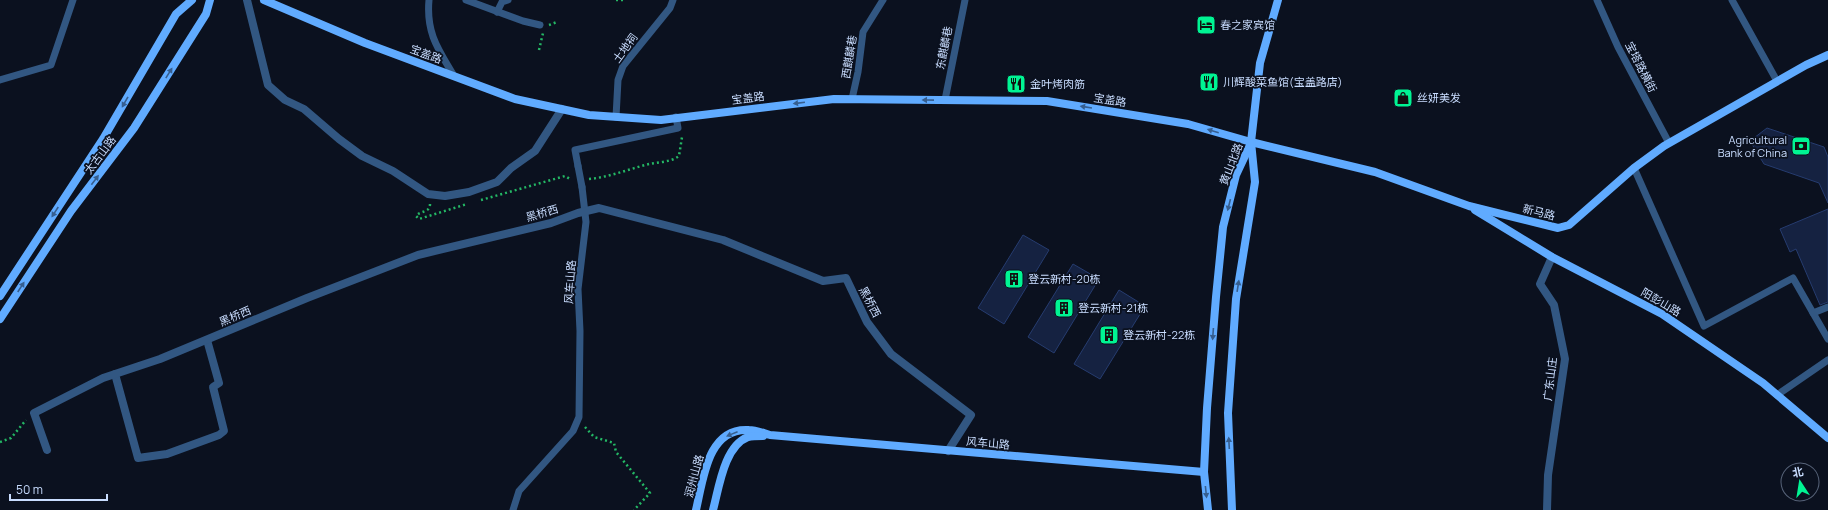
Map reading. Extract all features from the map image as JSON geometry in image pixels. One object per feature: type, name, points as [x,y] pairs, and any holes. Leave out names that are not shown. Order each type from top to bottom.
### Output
[{"type":"street","name":"太古山路","points":[[0,296],[102,140],[176,14],[192,0]]},
{"type":"street","name":"太古山路","points":[[0,319],[71,211],[134,128],[206,14],[210,0]]},
{"type":"street","points":[[247,0],[268,85],[285,100],[304,109],[338,139],[362,156],[393,171],[428,194],[445,196],[469,192],[497,182],[512,168],[535,151],[562,109]]},
{"type":"street","name":"宝盖路","points":[[264,0],[365,43],[515,99],[589,115],[661,120],[834,99],[1047,101],[1188,124],[1251,142]]},
{"type":"street","points":[[1251,142],[1260,62],[1278,0]]},
{"type":"street","name":"新马路","points":[[1251,142],[1375,172],[1469,206],[1558,228],[1569,225],[1634,168],[1669,143],[1806,64],[1828,55]]},
{"type":"street","name":"黄山北路","points":[[1208,510],[1204,472],[1216,297],[1223,227],[1236,175],[1251,142]]},
{"type":"street","name":"黄山北路","points":[[1232,510],[1228,413],[1236,299],[1255,182],[1251,142]]},
{"type":"street","name":"阳彭山路","points":[[1469,206],[1552,257],[1662,314],[1777,394],[1828,438]]},
{"type":"street","name":"黑桥西","points":[[34,413],[104,378],[160,359],[307,298],[418,255],[552,223],[585,211],[599,208],[722,240],[823,281],[846,278],[867,322],[891,354],[971,415],[948,451]]},
{"type":"street","name":"广东山庄","points":[[1547,510],[1548,474],[1565,358],[1554,305],[1540,284],[1552,257]]},
{"type":"street","points":[[115,374],[138,458],[167,454],[211,438],[224,432],[213,387],[219,383],[207,340]]},
{"type":"street","points":[[34,413],[47,450]]},
{"type":"street","name":"润州山路","points":[[696,510],[708,461],[714,448],[723,438],[734,432],[748,430],[770,435]]},
{"type":"street","points":[[713,510],[728,456],[737,444],[748,437],[770,435]]},
{"type":"street","name":"风车山路","points":[[770,435],[1204,472]]},
{"type":"lane","points":[[0,80],[51,66],[73,0]]},
{"type":"lane","points":[[429,0],[428,14],[432,38],[454,76]]},
{"type":"lane","points":[[466,0],[542,28]]},
{"type":"lane","points":[[497,12],[502,2],[508,0]]},
{"type":"lane","name":"土地祠","points":[[616,117],[618,80],[623,66],[670,8],[673,0]]},
{"type":"lane","name":"西麒麟巷","points":[[852,99],[858,72],[863,32],[883,0]]},
{"type":"lane","name":"东麒麟巷","points":[[945,100],[965,0]]},
{"type":"lane","name":"宝塔路横街","points":[[1596,0],[1618,47],[1669,143]]},
{"type":"lane","points":[[1732,0],[1777,81]]},
{"type":"lane","points":[[676,117],[678,128]]},
{"type":"lane","name":"风车山路","points":[[513,510],[519,491],[573,431],[579,417],[580,331],[578,289],[584,249],[585,211],[584,183],[578,166],[575,150],[678,128]]},
{"type":"lane","points":[[1634,168],[1704,326],[1793,278],[1828,339]]},
{"type":"lane","points":[[1813,314],[1828,307]]},
{"type":"lane","points":[[1777,394],[1828,360]]},
{"type":"path","points":[[616,0],[623,0]]},
{"type":"path","points":[[540,50],[542,28]]},
{"type":"path","points":[[584,183],[649,164],[674,159],[679,156],[683,133],[678,128]]},
{"type":"path","points":[[477,201],[565,176],[574,180]]},
{"type":"path","points":[[428,194],[430,208],[418,213],[416,216],[419,219],[470,203]]},
{"type":"path","points":[[579,412],[583,415],[581,423],[594,437],[614,443],[616,452],[650,494],[634,510]]},
{"type":"path","points":[[0,442],[11,438],[34,413]]},
{"type":"building","points":[[1767,128],[1824,147],[1828,157],[1828,203],[1819,183],[1764,164],[1750,141]]},
{"type":"building","points":[[1828,209],[1828,302],[1820,305],[1796,249],[1790,252],[1780,229]]},
{"type":"building","name":"登云新村-20栋","points":[[1023,235],[1049,250],[1004,324],[978,308]]},
{"type":"building","name":"登云新村-21栋","points":[[1073,264],[1099,279],[1054,353],[1028,337]]},
{"type":"building","name":"登云新村-22栋","points":[[1119,290],[1145,306],[1100,379],[1074,364]]},
{"type":"place","name":"春之家宾馆","points":[[1206,25]]},
{"type":"place","name":"川辉酸菜鱼馆(宝盖路店)","points":[[1209,82]]},
{"type":"place","name":"金叶烤肉筋","points":[[1016,84]]},
{"type":"place","name":"丝妍美发","points":[[1403,98]]},
{"type":"place","name":"Agricultural Bank of China","points":[[1801,146]]},
{"type":"place","name":"登云新村-20栋","points":[[1014,279]]},
{"type":"place","name":"登云新村-21栋","points":[[1064,308]]},
{"type":"place","name":"登云新村-22栋","points":[[1109,335]]}]
